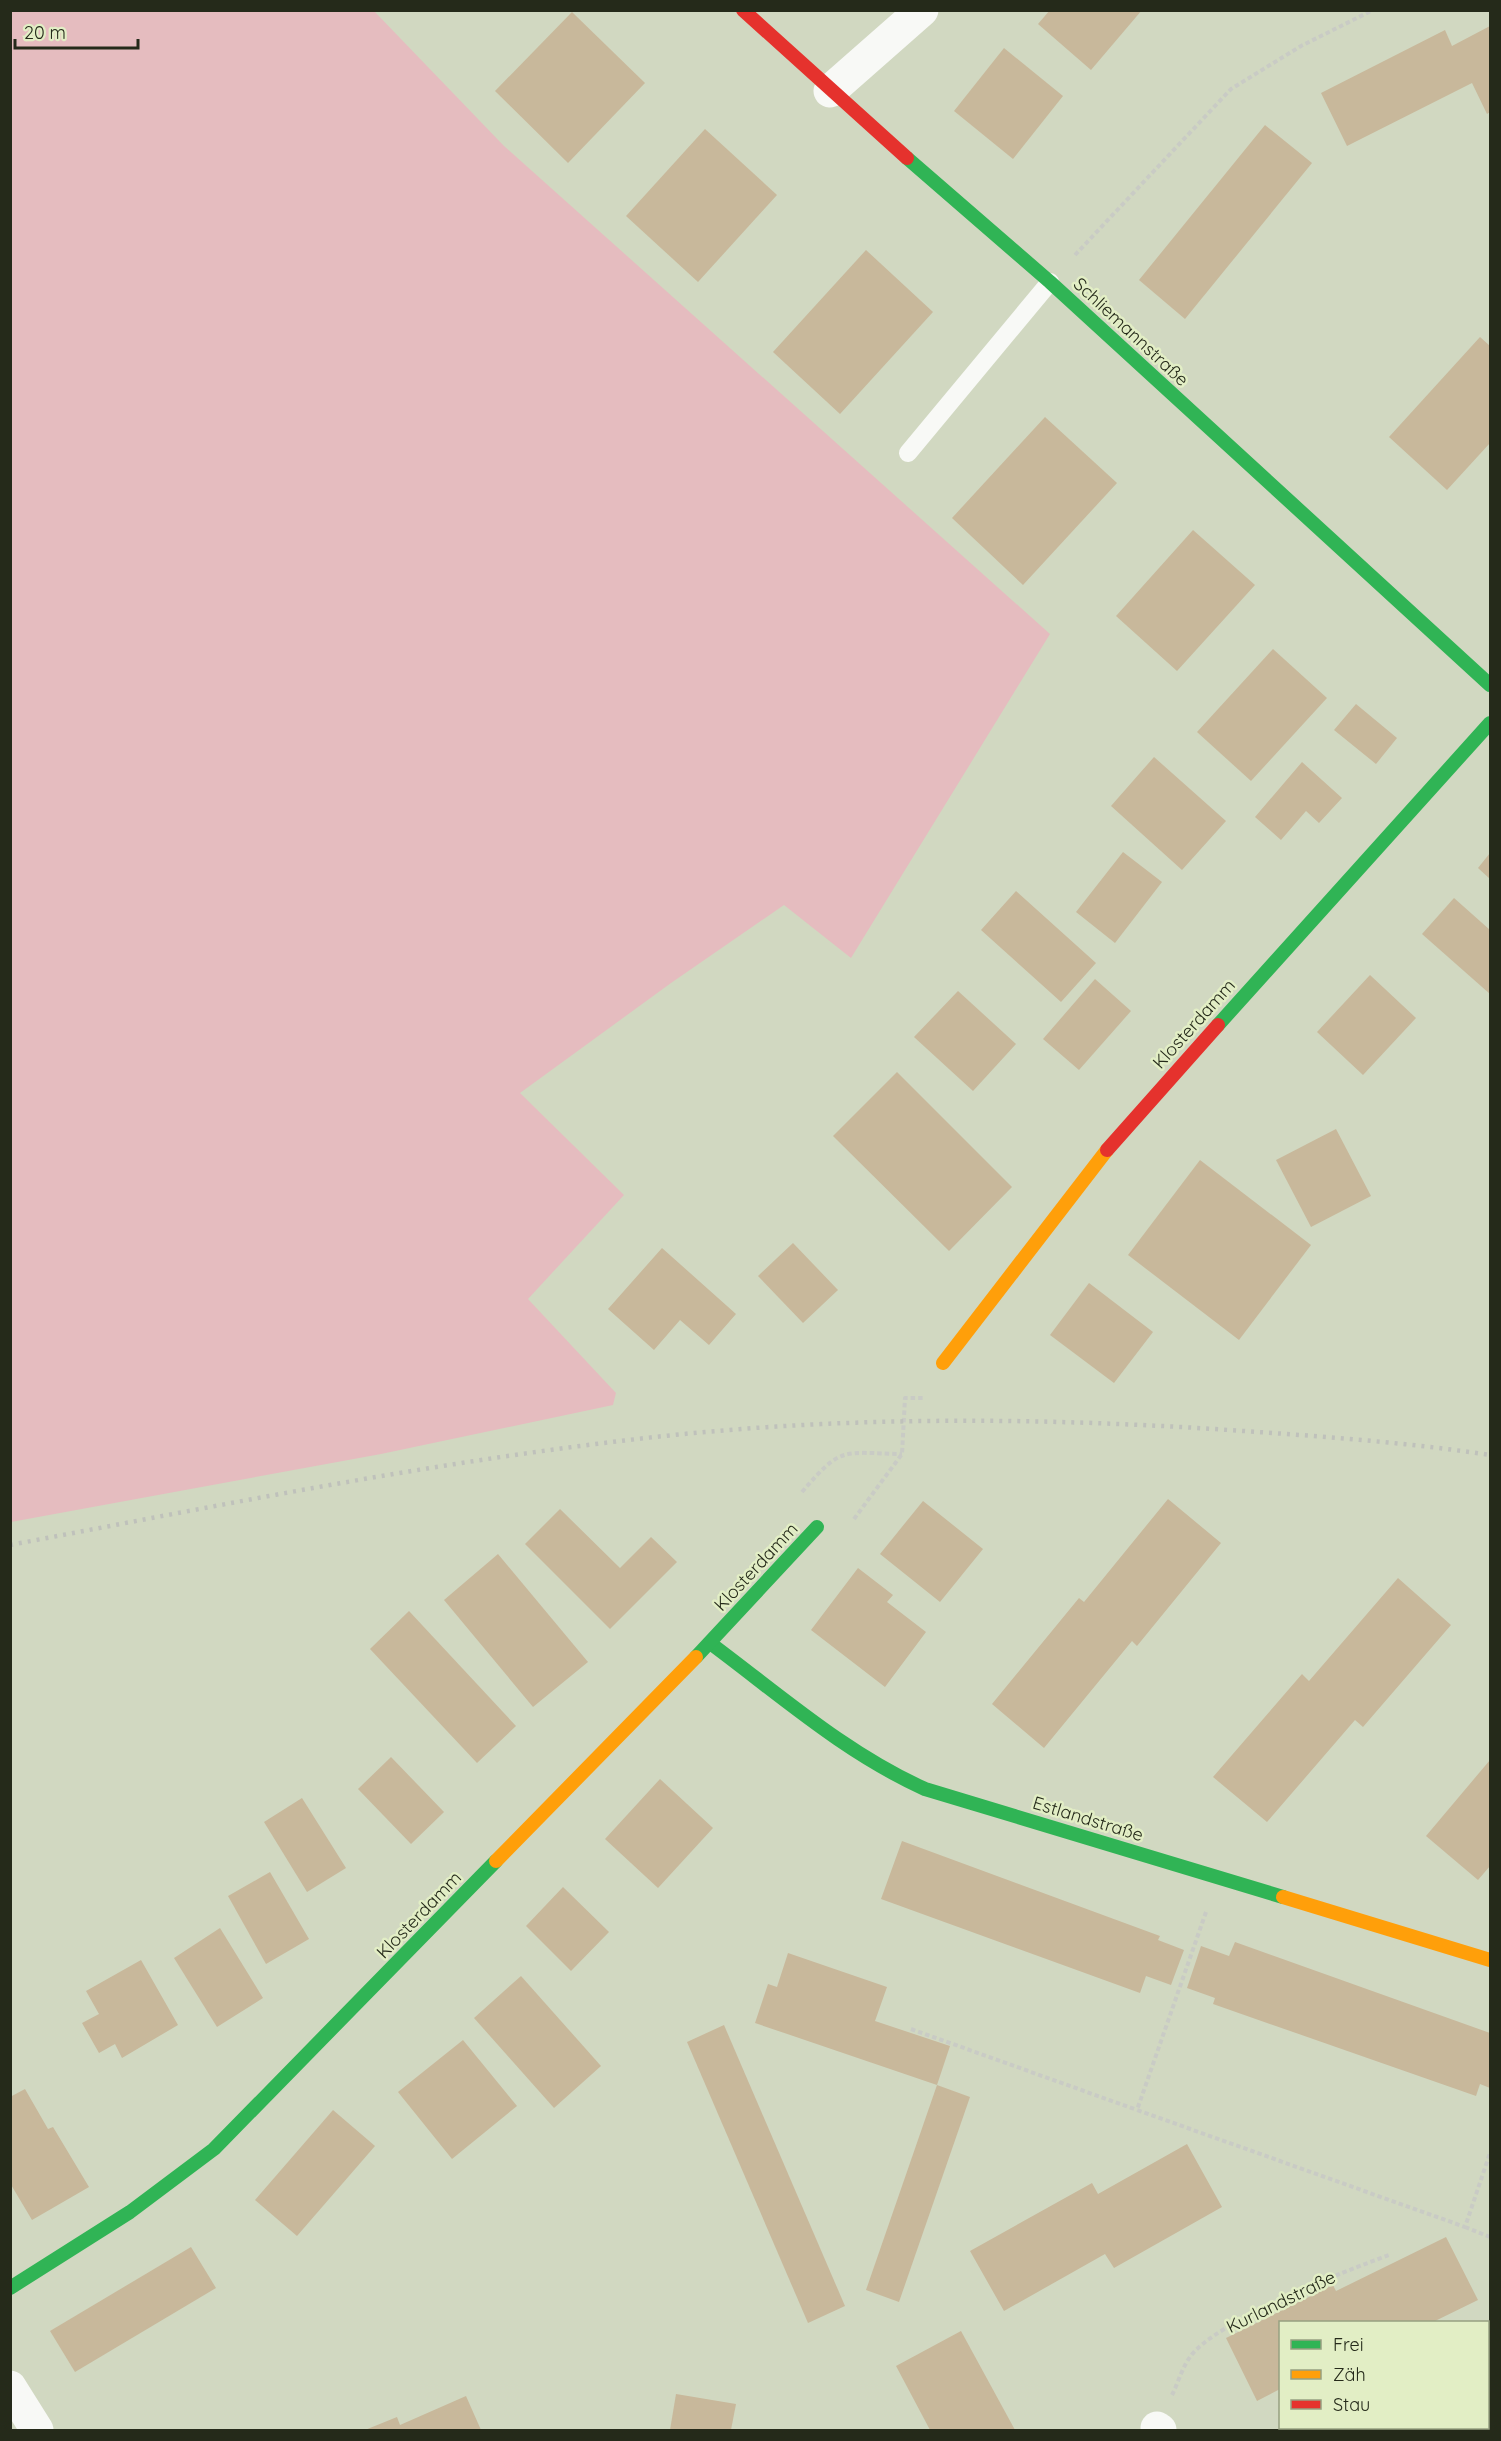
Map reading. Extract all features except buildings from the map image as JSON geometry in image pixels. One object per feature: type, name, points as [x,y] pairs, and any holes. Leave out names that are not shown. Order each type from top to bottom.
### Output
[{"type":"street","name":"Schliemannstraße","points":[[743,10],[830,91],[1050,282],[1491,685]]},
{"type":"street","points":[[830,91],[922,10]]},
{"type":"street","name":"Klosterdamm","points":[[943,1363],[1116,1138],[1491,723]]},
{"type":"street","name":"Klosterdamm","points":[[10,2288],[130,2212],[214,2149],[710,1643],[818,1527]]},
{"type":"street","name":"Estlandstraße","points":[[710,1643],[849,1748],[893,1776],[925,1789],[1491,1960]]},
{"type":"street","points":[[10,2387],[37,2430]]},
{"type":"lane","points":[[908,453],[1050,282]]},
{"type":"path","points":[[1050,282],[1231,88],[1301,45],[1373,10]]},
{"type":"path","points":[[852,1522],[902,1454],[905,1398],[929,1398]]},
{"type":"path","name":"Klosterdamm","points":[[799,1496],[828,1461],[844,1453],[902,1454]]},
{"type":"path","points":[[1137,2110],[1218,1878]]},
{"type":"path","points":[[911,2029],[1491,2237]]},
{"type":"path","points":[[1465,2227],[1491,2153]]},
{"type":"path","name":"Kurlandstraße","points":[[1158,2429],[1190,2356],[1223,2330],[1328,2277],[1389,2255]]},
{"type":"shaded area","points":[[11,10],[374,11],[504,146],[1050,634],[851,958],[784,905],[671,983],[520,1093],[624,1195],[528,1299],[616,1393],[613,1405],[381,1454],[11,1522]]},
{"type":"railway","points":[[10,1545],[248,1500],[486,1459],[646,1438],[791,1426],[937,1421],[1156,1426],[1360,1440],[1490,1455]]},
{"type":"traffic: fast","points":[[907,158],[1050,282],[1490,685]]},
{"type":"traffic: fast","points":[[1218,1025],[1490,723]]},
{"type":"traffic: fast","points":[[696,1657],[817,1527]]},
{"type":"traffic: fast","points":[[710,1643],[840,1741],[896,1775],[925,1789],[1283,1897]]},
{"type":"traffic: fast","points":[[10,2288],[130,2212],[214,2149],[496,1861]]},
{"type":"traffic: slow","points":[[943,1363],[1107,1150]]},
{"type":"traffic: slow","points":[[496,1861],[696,1657]]},
{"type":"traffic: slow","points":[[1283,1897],[1490,1960]]},
{"type":"traffic: jam","points":[[743,10],[907,158]]},
{"type":"traffic: jam","points":[[1107,1150],[1218,1025]]}]
